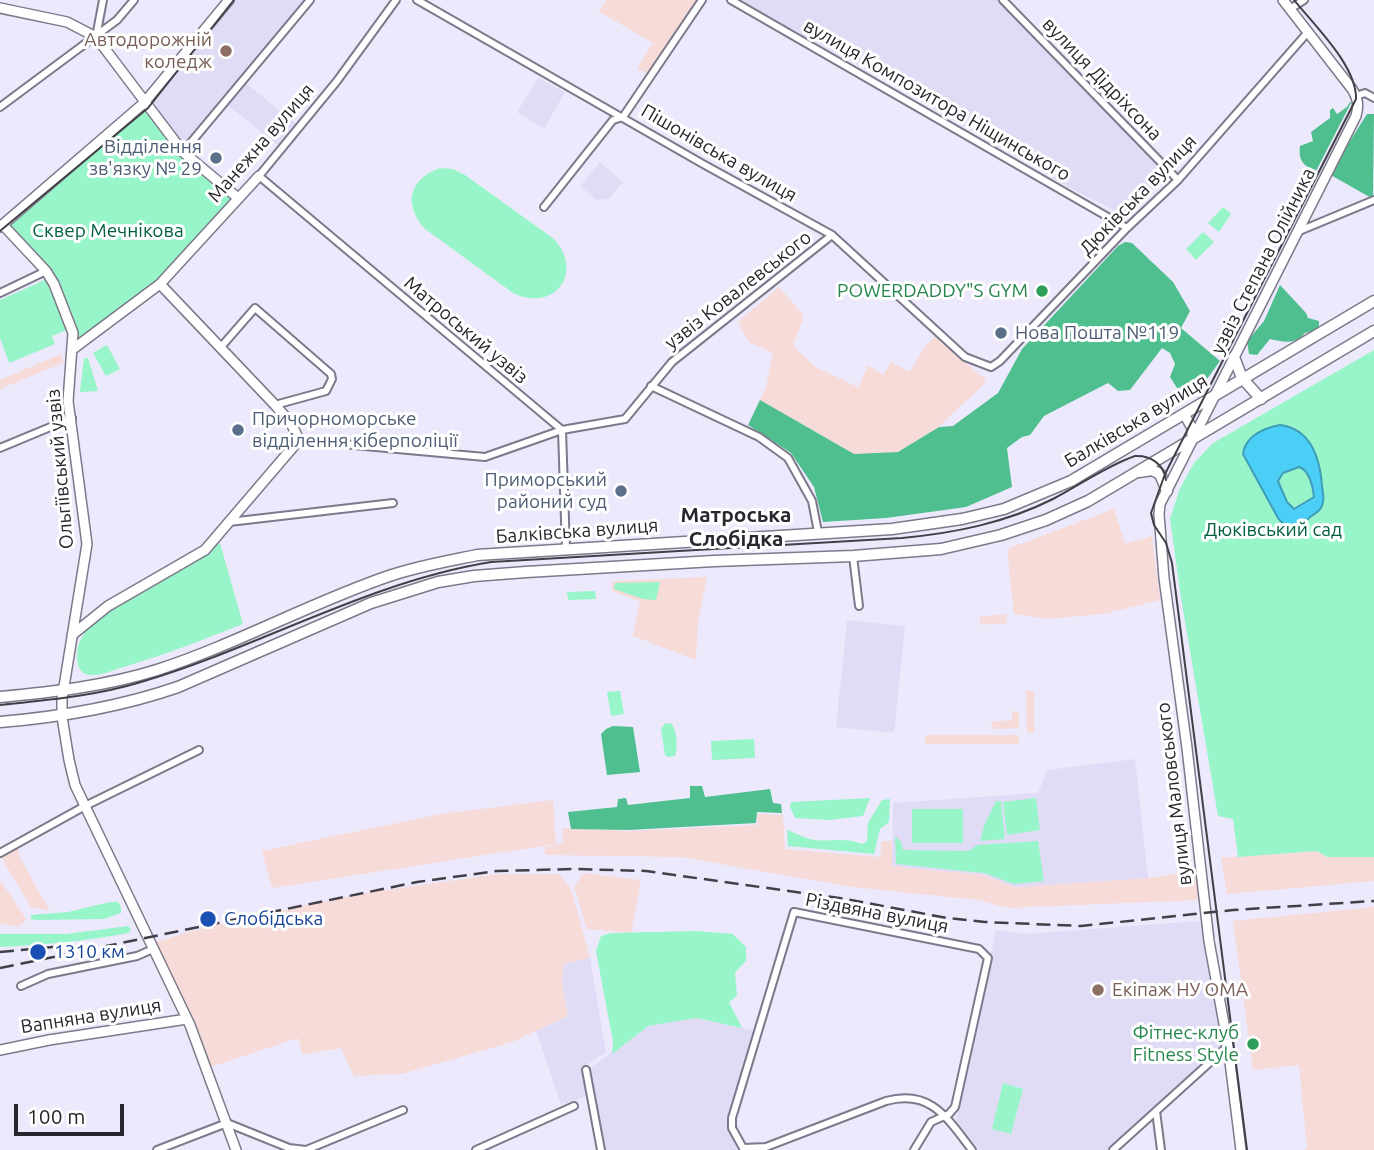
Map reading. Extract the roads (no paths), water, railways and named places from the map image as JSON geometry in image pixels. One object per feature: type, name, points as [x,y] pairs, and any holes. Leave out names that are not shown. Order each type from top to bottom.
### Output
[{"type":"main road","name":"Балківська вулиця","points":[[0,697],[102,684],[160,669],[355,589],[427,565],[477,555],[904,527],[962,519],[1004,509],[1071,481],[1374,302]]},
{"type":"main road","name":"Балківська вулиця","points":[[0,722],[62,717],[150,696],[178,687],[371,603],[438,582],[526,572],[853,556],[941,549],[1001,535],[1046,520],[1088,500],[1374,331]]},
{"type":"main road","points":[[1234,357],[1242,378],[1261,399]]},
{"type":"main road","points":[[1135,472],[1152,470],[1160,474],[1167,491]]},
{"type":"street","points":[[96,37],[103,0]]},
{"type":"street","points":[[0,107],[96,37],[117,20],[134,0]]},
{"type":"street","points":[[1,224],[144,103],[229,0]]},
{"type":"street","points":[[183,152],[310,0]]},
{"type":"street","name":"Манежна вулиця","points":[[73,349],[160,284],[258,176],[337,81],[396,0]]},
{"type":"street","name":"Пішонівська вулиця","points":[[417,0],[832,235],[965,357],[982,365]]},
{"type":"street","points":[[544,208],[613,120],[623,117],[702,0]]},
{"type":"street","name":"вулиця Композитора Ніщинського","points":[[731,0],[1127,228]]},
{"type":"street","name":"вулиця Дідріхсона","points":[[1003,0],[1178,180]]},
{"type":"street","points":[[1283,0],[1356,96],[1365,93],[1374,99]]},
{"type":"street","points":[[1290,9],[1304,0]]},
{"type":"street","points":[[0,8],[67,22],[96,37],[183,152],[238,198]]},
{"type":"street","name":"Дюківська вулиця","points":[[982,365],[991,367],[1000,361],[1127,228],[1178,180],[1308,32]]},
{"type":"street","name":"узвіз Степана Олійника","points":[[1192,440],[1356,116],[1356,96]]},
{"type":"street","name":"Матроський узвіз","points":[[258,176],[562,430]]},
{"type":"street","points":[[1295,233],[1374,200]]},
{"type":"street","name":"Ольгіївський узвіз","points":[[1,224],[46,271],[69,318],[73,333],[68,401],[87,544],[62,717],[75,785],[187,1019],[236,1150]]},
{"type":"street","name":"узвіз Ковалевського","points":[[299,440],[485,457],[562,430],[625,419],[672,362],[832,235]]},
{"type":"street","points":[[0,293],[46,271]]},
{"type":"street","points":[[72,635],[108,606],[205,550],[299,440],[291,423],[275,404],[160,284]]},
{"type":"street","points":[[220,347],[256,308],[331,374],[332,379],[326,391],[275,404]]},
{"type":"street","points":[[652,386],[759,437],[788,458],[812,501],[818,533]]},
{"type":"street","points":[[1184,414],[1192,428],[1192,440]]},
{"type":"street","points":[[0,448],[72,418]]},
{"type":"street","points":[[562,430],[566,550]]},
{"type":"street","name":"вулиця Маловського","points":[[1192,440],[1160,504],[1158,514],[1209,941],[1228,1046],[1241,1150]]},
{"type":"street","points":[[229,522],[393,503]]},
{"type":"street","points":[[853,556],[859,606]]},
{"type":"street","points":[[0,853],[85,806],[199,751]]},
{"type":"street","name":"Різдвяна вулиця","points":[[743,1149],[732,1128],[732,1118],[794,912],[979,949],[988,958],[957,1103],[952,1112],[945,1115]]},
{"type":"street","points":[[20,986],[48,974],[137,956],[153,949]]},
{"type":"street","name":"Вапняна вулиця","points":[[0,1050],[187,1019]]},
{"type":"street","points":[[1114,1150],[1228,1046]]},
{"type":"street","points":[[586,1070],[601,1150]]},
{"type":"street","points":[[743,1149],[766,1147],[901,1097],[923,1101],[945,1115],[972,1150]]},
{"type":"street","points":[[476,1150],[574,1106]]},
{"type":"street","points":[[157,1150],[227,1123],[289,1148],[306,1150],[403,1110]]},
{"type":"street","points":[[1156,1111],[1161,1150]]},
{"type":"street","points":[[914,1150],[931,1122],[945,1115]]},
{"type":"water","points":[[1280,425],[1300,432],[1312,447],[1319,466],[1322,505],[1303,525],[1295,528],[1278,518],[1243,454],[1251,438]],"holes":[[[1299,467],[1310,479],[1314,497],[1294,509],[1287,502],[1278,481],[1283,473]]]},
{"type":"tram line","points":[[0,231],[148,108],[234,0]]},
{"type":"tram line","points":[[1247,1150],[1172,563],[1166,543],[1154,525],[1151,513],[1165,474],[1356,99],[1350,73],[1342,60],[1294,0]]},
{"type":"tram line","points":[[0,705],[124,687],[185,668],[401,584],[491,562],[902,538],[941,533],[1017,515],[1135,456],[1146,457],[1159,465],[1166,480]]},
{"type":"railway","points":[[0,968],[417,882],[497,871],[646,871],[846,899],[947,918],[1081,926],[1233,910],[1374,901]]},
{"type":"railway","points":[[0,952],[63,946]]},
{"type":"place","name":"Автодорожній коледж","points":[[226,51]]},
{"type":"place","name":"Відділення зв'язку № 29","points":[[216,158]]},
{"type":"place","name":"POWERDADDY\"S GYM","points":[[1042,291]]},
{"type":"place","name":"Нова Пошта №119","points":[[1001,333]]},
{"type":"place","name":"Причорноморське відділення кіберполіції","points":[[238,430]]},
{"type":"place","name":"Приморський районий суд","points":[[621,491]]},
{"type":"place","name":"Слобідська","points":[[208,919]]},
{"type":"place","name":"1310 км","points":[[38,952]]},
{"type":"place","name":"Екіпаж НУ ОМА","points":[[1098,990]]},
{"type":"place","name":"Фітнес-клуб Fitness Style","points":[[1253,1044]]},
{"type":"district","name":"Матроська Слобідка","points":[[736,527]]},
{"type":"park label","name":"Сквер Мечнікова","points":[[108,231]]},
{"type":"park label","name":"Дюківський сад","points":[[1273,530]]}]
